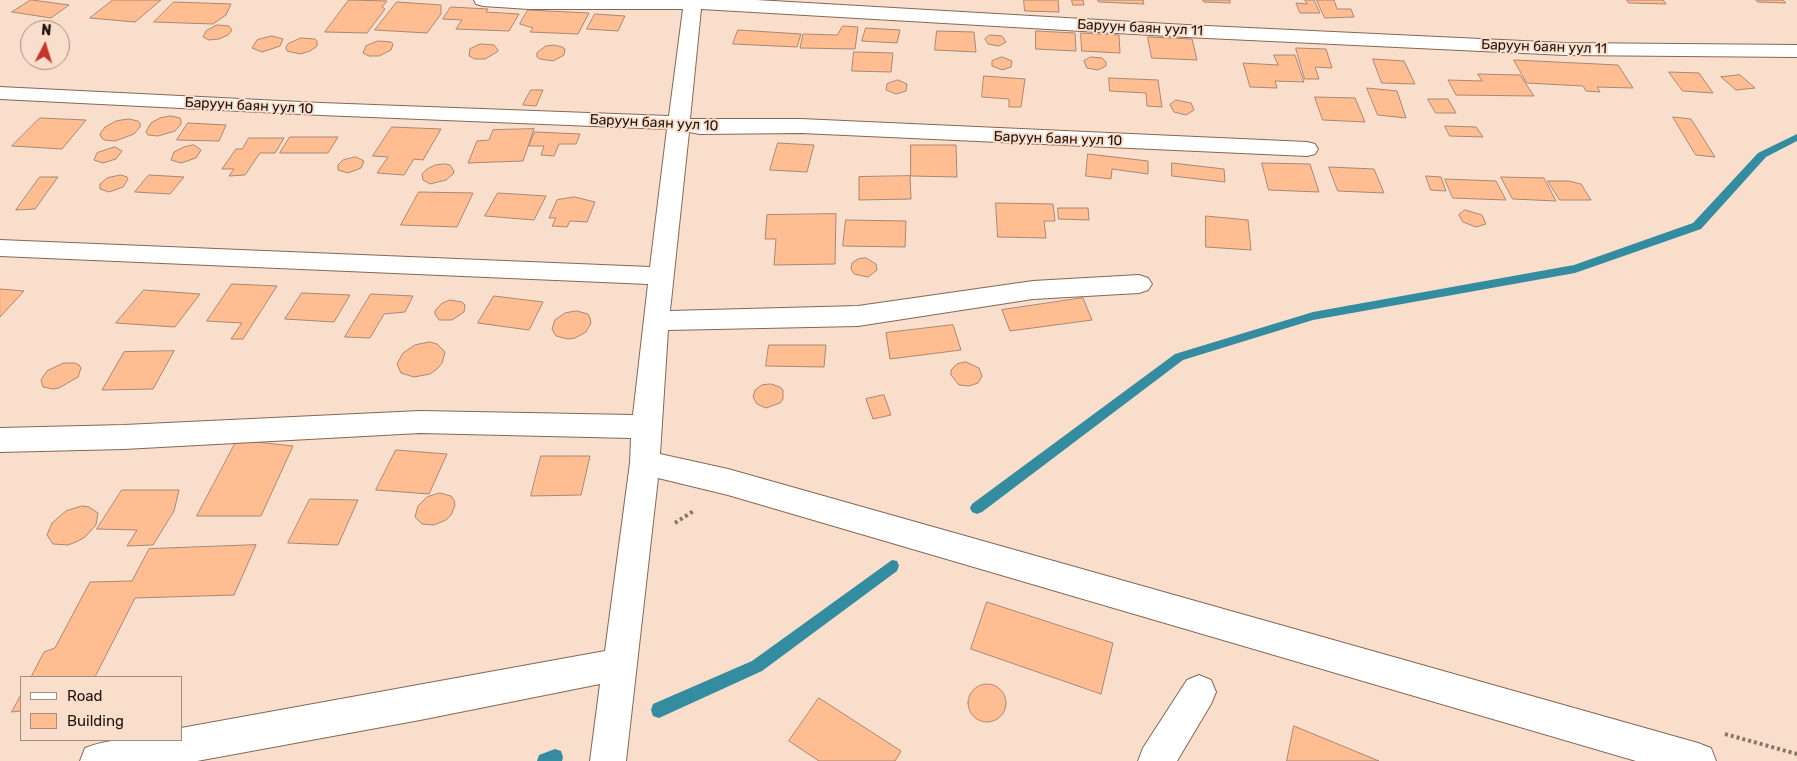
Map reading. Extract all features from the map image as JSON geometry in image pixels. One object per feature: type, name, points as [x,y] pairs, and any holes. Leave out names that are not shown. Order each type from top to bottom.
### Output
[{"type":"street","name":"Баруун баян уул 11","points":[[483,0],[529,3],[693,1],[1176,30],[1565,49],[1797,51]]},
{"type":"street","points":[[608,761],[645,463],[646,427],[656,322],[693,1]]},
{"type":"street","name":"Баруун баян уул 10","points":[[0,93],[321,109],[678,123],[700,127],[801,126],[1307,149]]},
{"type":"street","points":[[0,248],[662,276]]},
{"type":"street","points":[[656,322],[858,316],[1033,290],[1140,284]]},
{"type":"street","points":[[0,440],[124,438],[420,422],[646,427]]},
{"type":"street","points":[[645,463],[728,482],[1698,761]]},
{"type":"street","points":[[98,761],[619,665]]},
{"type":"street","points":[[1156,761],[1199,692]]},
{"type":"path","points":[[672,528],[677,521],[694,510],[703,509]]},
{"type":"path","points":[[1720,732],[1797,754]]},
{"type":"building","points":[[31,0],[69,5],[51,18],[12,12]]},
{"type":"building","points":[[113,0],[161,0],[135,22],[90,18]]},
{"type":"building","points":[[349,0],[387,1],[382,7],[385,9],[367,33],[325,32]]},
{"type":"building","points":[[1024,0],[1058,0],[1059,12],[1025,11]]},
{"type":"building","points":[[1072,0],[1083,0],[1084,5],[1073,5]]},
{"type":"building","points":[[1098,0],[1143,0],[1144,4],[1099,2]]},
{"type":"building","points":[[1203,0],[1230,0],[1230,3],[1204,2]]},
{"type":"building","points":[[1305,0],[1314,0],[1320,13],[1300,13],[1296,3],[1307,4]]},
{"type":"building","points":[[1317,0],[1334,0],[1337,9],[1351,9],[1354,17],[1325,18]]},
{"type":"building","points":[[1627,0],[1663,0],[1666,4],[1629,3]]},
{"type":"building","points":[[1756,0],[1783,0],[1786,3],[1758,2]]},
{"type":"building","points":[[174,2],[231,4],[226,15],[213,24],[154,22]]},
{"type":"building","points":[[397,2],[441,5],[441,14],[427,33],[375,30]]},
{"type":"building","points":[[451,7],[488,9],[486,12],[519,14],[509,31],[456,29],[462,20],[443,19]]},
{"type":"building","points":[[528,10],[589,13],[578,34],[530,32],[533,28],[520,24]]},
{"type":"building","points":[[595,14],[625,16],[618,31],[587,29]]},
{"type":"building","points":[[217,25],[229,26],[232,30],[228,35],[219,39],[209,40],[203,37],[206,31]]},
{"type":"building","points":[[843,26],[858,27],[855,49],[800,48],[803,34],[837,35]]},
{"type":"building","points":[[866,28],[900,30],[897,43],[862,41]]},
{"type":"building","points":[[738,30],[801,34],[797,47],[733,44]]},
{"type":"building","points":[[937,31],[974,32],[976,52],[935,50]]},
{"type":"building","points":[[1036,31],[1075,33],[1076,51],[1036,49]]},
{"type":"building","points":[[1081,33],[1119,35],[1120,53],[1082,51]]},
{"type":"building","points":[[990,35],[1002,36],[1006,42],[999,46],[988,44],[985,39]]},
{"type":"building","points":[[272,36],[283,39],[280,46],[262,52],[252,48],[257,40]]},
{"type":"building","points":[[1148,37],[1192,39],[1197,60],[1152,58]]},
{"type":"building","points":[[301,38],[315,39],[317,46],[310,51],[300,54],[287,51],[286,47],[288,44]]},
{"type":"building","points":[[378,41],[391,42],[393,44],[391,50],[379,56],[369,56],[363,53],[366,46]]},
{"type":"building","points":[[481,44],[494,45],[498,50],[485,59],[475,59],[469,56],[470,49]]},
{"type":"building","points":[[546,46],[562,47],[565,49],[564,55],[553,61],[540,59],[537,57],[537,53]]},
{"type":"building","points":[[1296,48],[1326,49],[1332,68],[1315,67],[1319,79],[1305,79]]},
{"type":"building","points":[[854,52],[893,53],[891,72],[852,71]]},
{"type":"building","points":[[1274,55],[1295,55],[1304,82],[1275,81],[1277,88],[1250,87],[1243,63],[1278,65]]},
{"type":"building","points":[[1002,57],[1012,61],[1011,67],[1002,70],[992,66],[992,61]]},
{"type":"building","points":[[1091,57],[1102,58],[1106,62],[1106,66],[1098,70],[1087,68],[1084,61]]},
{"type":"building","points":[[1373,59],[1404,61],[1415,84],[1382,83]]},
{"type":"building","points":[[1514,60],[1618,65],[1633,88],[1597,87],[1600,92],[1586,91],[1583,86],[1527,83]]},
{"type":"building","points":[[1669,72],[1699,73],[1713,93],[1683,91]]},
{"type":"building","points":[[1478,74],[1520,75],[1534,96],[1456,95],[1448,80],[1482,81]]},
{"type":"building","points":[[1740,75],[1755,88],[1736,90],[1721,77]]},
{"type":"building","points":[[984,76],[1025,79],[1021,107],[1009,107],[1009,99],[982,97]]},
{"type":"building","points":[[1109,78],[1158,80],[1162,107],[1147,106],[1146,93],[1110,91]]},
{"type":"building","points":[[898,80],[907,84],[906,91],[896,94],[886,90],[887,84]]},
{"type":"building","points":[[1367,88],[1397,91],[1406,118],[1378,115]]},
{"type":"building","points":[[531,90],[543,90],[536,106],[523,105]]},
{"type":"building","points":[[1315,97],[1355,98],[1365,122],[1323,120]]},
{"type":"building","points":[[1428,99],[1448,99],[1456,113],[1436,113]]},
{"type":"building","points":[[1176,100],[1191,103],[1194,110],[1186,115],[1174,112],[1170,105]]},
{"type":"building","points":[[171,116],[180,118],[181,121],[181,124],[175,131],[158,136],[148,135],[146,132],[151,123],[160,118]]},
{"type":"building","points":[[1673,117],[1691,119],[1715,157],[1696,155]]},
{"type":"building","points":[[40,118],[86,120],[62,149],[12,146]]},
{"type":"building","points":[[129,119],[140,123],[140,127],[134,134],[115,141],[104,140],[101,137],[100,134],[105,127],[116,121]]},
{"type":"building","points":[[188,123],[226,125],[219,141],[177,140]]},
{"type":"building","points":[[1445,126],[1476,127],[1483,137],[1450,136]]},
{"type":"building","points":[[392,127],[441,129],[423,160],[414,159],[404,175],[377,173],[388,157],[373,156]]},
{"type":"building","points":[[534,129],[523,161],[468,163],[477,141],[489,140],[493,130]]},
{"type":"building","points":[[535,132],[580,134],[576,144],[559,144],[554,156],[541,155],[544,146],[529,146]]},
{"type":"building","points":[[290,137],[338,137],[328,153],[280,153]]},
{"type":"building","points":[[249,138],[284,138],[275,153],[260,153],[245,175],[229,176],[234,169],[222,169],[236,149],[242,149]]},
{"type":"building","points":[[778,143],[814,145],[807,172],[770,170]]},
{"type":"building","points":[[194,145],[201,150],[196,158],[181,163],[171,160],[174,152]]},
{"type":"building","points":[[911,145],[956,145],[957,177],[911,176]]},
{"type":"building","points":[[115,147],[122,151],[116,159],[103,163],[94,160],[97,153]]},
{"type":"building","points":[[1088,154],[1148,161],[1148,174],[1112,169],[1111,179],[1086,176]]},
{"type":"building","points":[[356,157],[364,161],[361,168],[348,173],[338,170],[338,165],[343,160]]},
{"type":"building","points":[[1172,163],[1224,169],[1225,182],[1172,176]]},
{"type":"building","points":[[1262,163],[1310,164],[1319,192],[1269,190]]},
{"type":"building","points":[[435,165],[450,165],[454,171],[446,180],[430,184],[423,180],[422,174],[427,169]]},
{"type":"building","points":[[1329,167],[1374,169],[1384,193],[1338,191]]},
{"type":"building","points":[[121,175],[128,179],[123,187],[109,192],[100,189],[100,184],[107,178]]},
{"type":"building","points":[[149,175],[184,177],[170,194],[135,192]]},
{"type":"building","points":[[910,176],[911,199],[859,200],[859,177]]},
{"type":"building","points":[[1426,176],[1441,177],[1446,191],[1431,190]]},
{"type":"building","points":[[40,177],[58,177],[35,209],[16,210]]},
{"type":"building","points":[[1501,177],[1544,178],[1556,201],[1513,199]]},
{"type":"building","points":[[1445,179],[1496,181],[1506,200],[1453,198]]},
{"type":"building","points":[[1548,181],[1569,181],[1581,184],[1591,200],[1560,200]]},
{"type":"building","points":[[419,192],[473,193],[457,227],[401,225]]},
{"type":"building","points":[[498,193],[546,196],[534,220],[485,216]]},
{"type":"building","points":[[575,197],[595,202],[587,222],[570,221],[567,227],[552,226],[556,218],[549,218],[557,200]]},
{"type":"building","points":[[996,203],[1053,204],[1055,221],[1044,221],[1046,238],[998,237]]},
{"type":"building","points":[[1058,208],[1088,208],[1089,220],[1059,219]]},
{"type":"building","points":[[1465,210],[1482,215],[1486,224],[1476,227],[1463,222],[1459,215]]},
{"type":"building","points":[[836,214],[835,264],[774,265],[776,239],[765,239],[767,215]]},
{"type":"building","points":[[1206,216],[1248,220],[1251,250],[1206,247]]},
{"type":"building","points":[[846,220],[906,221],[905,247],[843,246]]},
{"type":"building","points":[[866,258],[876,264],[877,270],[868,277],[854,274],[851,269],[852,263],[858,259]]},
{"type":"building","points":[[232,284],[277,286],[243,339],[231,339],[242,323],[207,321]]},
{"type":"building","points":[[0,289],[24,291],[0,317]]},
{"type":"building","points":[[144,290],[200,294],[175,327],[116,323]]},
{"type":"building","points":[[302,293],[350,295],[334,322],[285,319]]},
{"type":"building","points":[[371,294],[413,296],[405,312],[384,314],[370,338],[345,337]]},
{"type":"building","points":[[494,296],[543,302],[529,330],[478,323]]},
{"type":"building","points":[[1083,298],[1092,320],[1010,331],[1002,310]]},
{"type":"building","points":[[450,300],[462,302],[465,305],[464,312],[452,320],[439,320],[435,311],[441,304]]},
{"type":"building","points":[[577,311],[588,314],[590,318],[591,323],[586,332],[575,338],[568,339],[556,336],[552,329],[555,320],[565,313]]},
{"type":"building","points":[[953,325],[961,350],[890,359],[886,333]]},
{"type":"building","points":[[430,342],[437,344],[445,352],[442,363],[437,369],[430,374],[414,377],[401,373],[397,364],[403,353],[415,345]]},
{"type":"building","points":[[769,345],[826,345],[824,367],[766,366]]},
{"type":"building","points":[[174,351],[153,389],[102,390],[124,352]]},
{"type":"building","points":[[966,362],[979,368],[982,376],[978,383],[969,386],[959,385],[951,375],[951,370],[957,364]]},
{"type":"building","points":[[64,363],[79,365],[81,368],[78,377],[59,388],[43,387],[41,380],[47,371]]},
{"type":"building","points":[[771,384],[783,390],[783,399],[780,403],[766,408],[757,404],[753,397],[755,390],[762,385]]},
{"type":"building","points":[[884,395],[891,415],[873,419],[866,399]]},
{"type":"building","points":[[237,440],[293,446],[261,516],[197,516]]},
{"type":"building","points":[[396,450],[447,454],[429,494],[376,490]]},
{"type":"building","points":[[541,456],[590,456],[581,495],[531,496]]},
{"type":"building","points":[[122,490],[179,490],[174,511],[153,545],[127,546],[137,530],[97,529]]},
{"type":"building","points":[[440,493],[451,496],[454,500],[455,505],[451,515],[446,520],[434,525],[422,524],[415,517],[418,506],[427,497]]},
{"type":"building","points":[[310,499],[358,500],[338,545],[288,543]]},
{"type":"building","points":[[82,506],[89,507],[98,513],[96,525],[85,537],[76,542],[68,545],[53,544],[47,535],[52,523],[66,511]]},
{"type":"building","points":[[256,545],[234,595],[135,598],[96,676],[32,676],[44,652],[55,648],[90,582],[132,581],[149,549]]},
{"type":"building","points":[[987,602],[1113,643],[1101,694],[971,649]]},
{"type":"building","points":[[987,684],[1000,690],[1006,703],[1000,716],[987,722],[974,716],[968,703],[974,690]]},
{"type":"building","points":[[20,697],[20,711],[12,712]]},
{"type":"building","points":[[819,698],[901,751],[895,761],[819,761],[789,741]]},
{"type":"building","points":[[1294,726],[1379,761],[1287,761]]},
{"type":"waterway","points":[[977,508],[1179,357],[1313,316],[1575,269],[1697,226],[1762,155],[1797,137]]},
{"type":"waterway","points":[[659,710],[757,666],[892,566]]},
{"type":"waterway","points":[[545,761],[555,757]]}]
